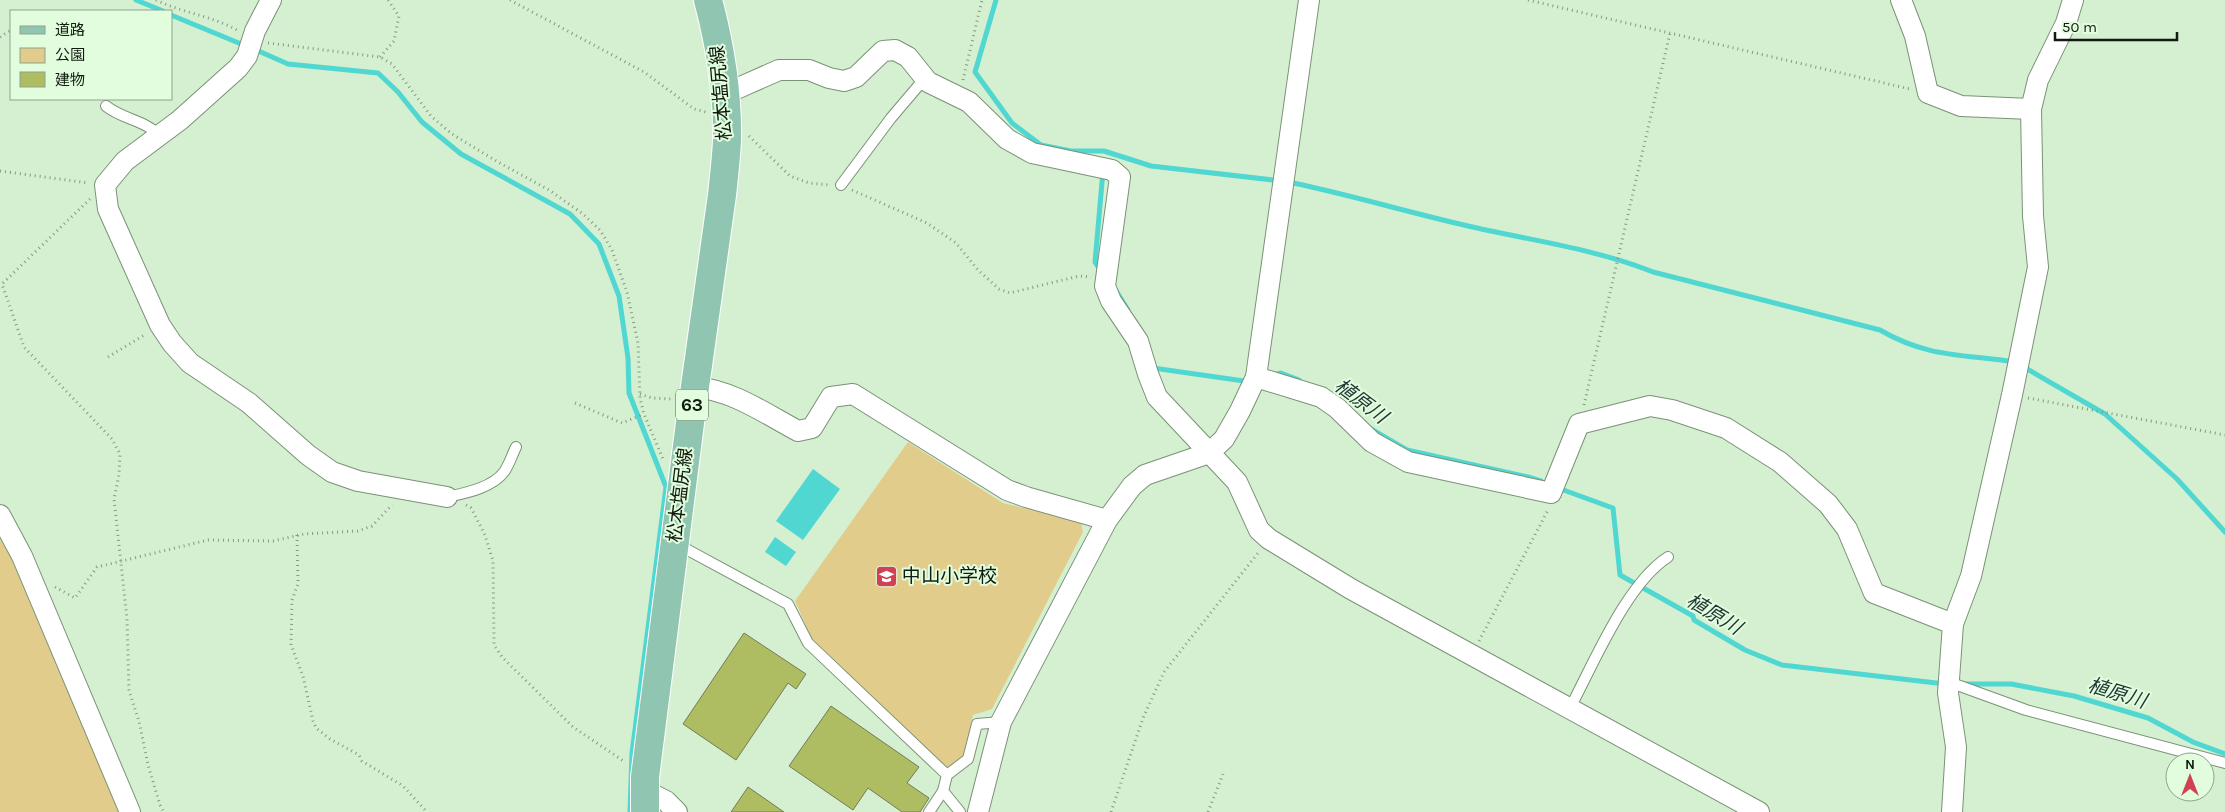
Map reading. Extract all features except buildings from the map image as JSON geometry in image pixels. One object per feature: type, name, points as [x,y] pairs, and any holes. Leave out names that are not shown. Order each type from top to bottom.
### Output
[{"type":"main road","name":"松本塩尻線","points":[[645,793],[681,488],[722,195],[726,112],[720,56],[708,0]]},
{"type":"street","points":[[271,0],[247,56],[238,68],[180,120],[125,161],[105,185],[108,209],[160,325],[172,343],[190,363],[249,403],[308,455],[332,472],[358,481],[447,497]]},
{"type":"street","points":[[978,812],[1001,722],[1107,520],[1132,486],[1145,475],[1209,453],[1224,439],[1256,377],[1309,0]]},
{"type":"street","points":[[1901,0],[1915,36],[1928,93],[1961,106],[2031,109]]},
{"type":"street","points":[[1952,812],[1956,747],[1948,692],[1953,624],[1971,576],[2012,395],[2038,266],[2033,216],[2031,109],[2038,80],[2066,23],[2073,0]]},
{"type":"street","points":[[726,112],[736,89],[779,70],[809,70],[829,78],[844,81],[856,77],[883,50],[895,50],[908,57],[928,82],[969,102],[1006,139],[1032,153],[1112,170],[1120,177],[1105,280],[1105,286],[1111,301],[1138,340],[1157,396],[1237,482],[1259,530],[1269,539],[1351,589],[1758,812]]},
{"type":"street","points":[[1256,377],[1320,397],[1337,408],[1372,442],[1408,462],[1551,493],[1579,424],[1650,406],[1672,410],[1726,428],[1780,462],[1828,504],[1847,529],[1874,593],[1953,624]]},
{"type":"street","points":[[694,393],[708,388],[736,397],[798,431],[812,428],[832,397],[853,394],[1006,490],[1026,498],[1107,520]]},
{"type":"street","points":[[0,515],[31,578],[130,812]]},
{"type":"street","points":[[645,793],[666,800],[677,812]]},
{"type":"lane","points":[[841,186],[890,118],[925,78]]},
{"type":"lane","points":[[106,106],[114,113],[151,127],[159,135]]},
{"type":"lane","points":[[447,497],[468,493],[498,478],[505,471],[516,447]]},
{"type":"lane","points":[[674,545],[686,549],[788,604],[808,643],[946,775]]},
{"type":"lane","points":[[1569,710],[1625,605],[1656,565],[1668,557]]},
{"type":"lane","points":[[1949,682],[2026,710],[2225,763]]},
{"type":"lane","points":[[929,812],[943,791],[946,775],[968,760],[977,724],[1001,722]]},
{"type":"lane","points":[[943,791],[960,812]]},
{"type":"path","points":[[156,0],[191,15],[222,22],[253,39],[266,43],[380,57],[392,64],[432,116],[452,134],[550,190],[583,214],[600,230],[612,250],[627,292],[638,343],[640,394],[644,414],[658,448],[681,488]]},
{"type":"path","points":[[380,57],[394,41],[399,16],[388,0]]},
{"type":"path","points":[[510,0],[644,72],[694,109],[726,112],[738,131],[750,136],[790,176],[809,183],[841,186],[927,223],[956,243],[978,270],[1005,291],[1010,293],[1079,276],[1105,280]]},
{"type":"path","points":[[959,97],[971,39],[982,0]]},
{"type":"path","points":[[1528,0],[1928,93]]},
{"type":"path","points":[[1579,424],[1670,33]]},
{"type":"path","points":[[0,171],[105,185]]},
{"type":"path","points":[[105,185],[2,284],[24,347],[112,439],[120,454],[119,475],[114,499],[127,619],[129,691],[139,721],[148,765],[164,812]]},
{"type":"path","points":[[108,357],[160,325]]},
{"type":"path","points":[[640,394],[652,398],[694,393]]},
{"type":"path","points":[[2012,395],[2225,435]]},
{"type":"path","points":[[575,402],[622,423],[644,414]]},
{"type":"path","points":[[1471,655],[1548,511],[1551,493]]},
{"type":"path","points":[[447,497],[457,498],[470,508],[485,535],[493,561],[494,645],[502,657],[573,727],[645,793]]},
{"type":"path","points":[[31,578],[40,579],[75,598],[97,567],[208,540],[272,541],[297,535],[358,531],[372,526],[390,507],[400,505]]},
{"type":"path","points":[[297,535],[298,584],[292,600],[291,645],[303,676],[316,728],[330,739],[359,754],[362,761],[403,786],[427,812]]},
{"type":"path","points":[[1110,812],[1144,718],[1164,672],[1269,539]]},
{"type":"path","points":[[1208,812],[1223,774]]},
{"type":"green space","points":[[908,442],[1003,503],[1081,522],[1083,532],[992,709],[973,715],[965,754],[951,770],[938,761],[880,707],[812,639],[795,601]]},
{"type":"green space","points":[[0,537],[23,580],[122,812],[0,812]]},
{"type":"water","points":[[813,469],[840,489],[803,540],[776,521]]},
{"type":"water","points":[[775,537],[796,552],[786,566],[765,552]]},
{"type":"waterway","points":[[136,0],[161,10]]},
{"type":"waterway","points":[[996,0],[975,72],[1012,123],[1041,145],[1071,151],[1104,151],[1151,166],[1273,180]]},
{"type":"waterway","points":[[172,15],[246,46]]},
{"type":"waterway","points":[[254,49],[288,64],[378,73],[398,92],[422,122],[461,154],[570,214],[599,244],[619,296],[628,358],[629,393],[666,487],[632,753],[630,812]]},
{"type":"waterway","name":"植原川","points":[[1101,271],[1095,262],[1103,171]]},
{"type":"waterway","points":[[1293,183],[1464,225],[1607,257],[1653,272],[1880,330],[1914,346],[1930,350],[2015,362]]},
{"type":"waterway","name":"植原川","points":[[1115,289],[1128,310]]},
{"type":"waterway","name":"植原川","points":[[1152,365],[1153,368],[1244,381]]},
{"type":"waterway","points":[[2022,366],[2105,414],[2177,479],[2225,532]]},
{"type":"waterway","name":"植原川","points":[[1272,375],[1281,373],[1299,380]]},
{"type":"waterway","name":"植原川","points":[[1371,429],[1407,450],[1541,481]]},
{"type":"waterway","name":"植原川","points":[[1558,488],[1613,508],[1620,575],[1693,616],[1694,620],[1745,650],[1782,665],[1945,684]]},
{"type":"waterway","name":"植原川","points":[[1963,684],[2011,684],[2074,696],[2148,718],[2193,742],[2225,754]]},
{"type":"place","name":"中山小学校","points":[[886,576]]}]
